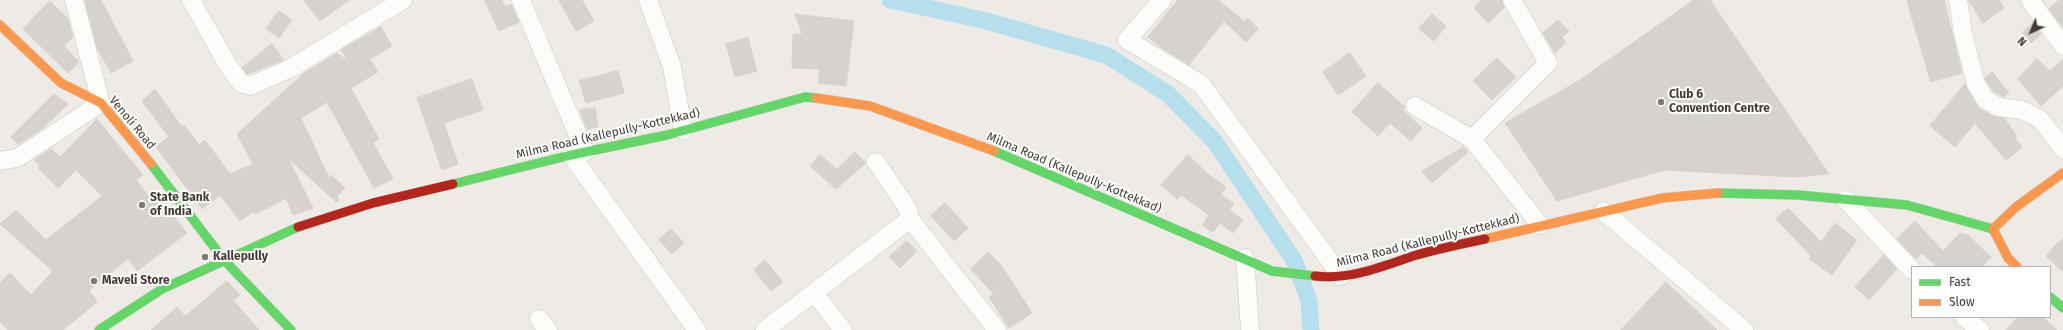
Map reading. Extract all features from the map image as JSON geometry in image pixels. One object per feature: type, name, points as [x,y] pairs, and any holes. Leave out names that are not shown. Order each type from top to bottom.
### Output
[{"type":"main road","name":"Venoli Road","points":[[0,25],[61,83],[101,103],[155,168],[224,260],[290,330]]},
{"type":"main road","name":"Milma Road (Kallepully-Kottekkad)","points":[[100,330],[162,289],[300,226],[373,203],[578,153],[683,130],[805,97],[870,106],[1014,158],[1176,231],[1245,258],[1272,271],[1336,277],[1366,272],[1415,256],[1540,225],[1662,198],[1717,193],[1798,195],[1907,205],[1993,229]]},
{"type":"main road","points":[[2016,266],[2008,258],[1993,229],[2016,207],[2063,173]]},
{"type":"main road","points":[[2051,298],[2063,308]]},
{"type":"street","points":[[0,161],[17,158],[101,103],[74,0]]},
{"type":"street","points":[[191,0],[229,67],[241,83],[250,86],[290,68],[403,0]]},
{"type":"street","points":[[521,0],[578,153],[696,330]]},
{"type":"street","points":[[648,0],[672,67],[683,130]]},
{"type":"street","points":[[1162,0],[1127,40],[1201,84],[1336,277]]},
{"type":"street","points":[[1472,139],[1548,63],[1512,0]]},
{"type":"street","points":[[1958,0],[1963,34],[1976,84],[1985,99],[1998,108],[2022,110],[2040,119],[2063,149]]},
{"type":"street","points":[[2030,0],[2063,46]]},
{"type":"street","points":[[1415,106],[1472,139],[1540,225]]},
{"type":"street","points":[[876,162],[908,209],[910,219],[997,330]]},
{"type":"street","points":[[1846,200],[1911,269]]},
{"type":"street","points":[[1603,211],[1744,330]]},
{"type":"street","points":[[765,330],[910,219]]},
{"type":"street","points":[[1245,258],[1250,330]]},
{"type":"street","points":[[814,293],[844,330]]},
{"type":"street","points":[[1965,318],[1980,330]]},
{"type":"building","points":[[85,0],[101,0],[133,61],[111,73],[98,50]]},
{"type":"building","points":[[304,0],[349,0],[320,21]]},
{"type":"building","points":[[485,0],[502,0],[505,7],[511,4],[519,22],[499,31]]},
{"type":"building","points":[[559,0],[582,0],[594,21],[576,31]]},
{"type":"building","points":[[1178,0],[1218,0],[1245,22],[1248,18],[1258,29],[1246,42],[1224,21],[1189,65],[1148,37]]},
{"type":"building","points":[[1482,0],[1502,0],[1504,8],[1488,23],[1474,8]]},
{"type":"building","name":"Club 6 Convention Centre","points":[[1694,0],[1710,0],[1829,174],[1796,177],[1664,170],[1557,201],[1505,123],[1580,80]]},
{"type":"building","points":[[1907,0],[1944,0],[1962,73],[1931,82]]},
{"type":"building","points":[[1969,0],[1999,0],[2004,8],[1983,23]]},
{"type":"building","points":[[2059,0],[2063,0],[2063,28],[2049,9]]},
{"type":"building","points":[[50,1],[68,19],[73,37],[64,46],[79,62],[68,73],[23,29]]},
{"type":"building","points":[[279,11],[292,20],[279,38],[266,29]]},
{"type":"building","points":[[795,14],[854,21],[846,86],[818,83],[820,69],[792,68],[793,34],[802,34]]},
{"type":"building","points":[[1432,14],[1446,26],[1434,41],[1419,29]]},
{"type":"building","points":[[1558,20],[1569,31],[1562,38],[1566,42],[1555,53],[1543,33]]},
{"type":"building","points":[[2033,23],[2041,34],[2031,43],[2022,33]]},
{"type":"building","points":[[381,27],[392,46],[370,59],[378,72],[351,88],[379,139],[373,143],[393,179],[374,188],[327,102],[301,118],[329,178],[331,175],[345,188],[337,196],[339,201],[336,202],[288,158],[313,208],[293,215],[286,198],[256,214],[254,211],[240,221],[220,195],[202,209],[156,147],[169,137],[142,101],[155,89],[182,127],[184,125],[199,145],[205,140],[230,174],[253,164],[237,134],[304,73],[337,53],[350,63],[341,50]]},
{"type":"building","points":[[748,38],[757,71],[735,77],[726,44]]},
{"type":"building","points":[[272,44],[284,60],[247,74],[242,68]]},
{"type":"building","points":[[1350,53],[1366,76],[1338,95],[1323,72]]},
{"type":"building","points":[[1497,58],[1516,77],[1492,100],[1473,81]]},
{"type":"building","points":[[2037,59],[2050,71],[2063,59],[2063,86],[2041,106],[2018,79]]},
{"type":"building","points":[[618,71],[624,93],[586,103],[579,81]]},
{"type":"building","points":[[1992,72],[2009,93],[2003,97],[1993,91],[1985,78]]},
{"type":"building","points":[[472,79],[483,110],[444,123],[458,164],[442,170],[417,98]]},
{"type":"building","points":[[1378,83],[1405,107],[1403,110],[1422,128],[1411,141],[1390,123],[1378,136],[1352,112]]},
{"type":"building","points":[[1965,84],[1979,108],[1993,116],[2004,118],[2017,136],[2015,138],[2022,147],[2006,160],[1975,123],[1955,147],[1930,126]]},
{"type":"building","points":[[54,94],[68,104],[42,129],[18,144],[11,137]]},
{"type":"building","points":[[595,108],[598,127],[587,129],[580,110]]},
{"type":"building","points":[[97,119],[143,175],[136,180],[152,200],[157,196],[187,233],[137,271],[128,259],[89,290],[97,302],[63,330],[8,330],[0,322],[0,283],[10,273],[31,295],[53,271],[0,224],[16,210],[46,240],[102,196],[76,170],[58,188],[38,168],[40,166],[34,160],[51,149],[60,157]]},
{"type":"building","points":[[1464,147],[1468,152],[1432,183],[1422,171]]},
{"type":"building","points":[[855,152],[866,163],[836,189],[810,166],[820,155],[837,169]]},
{"type":"building","points":[[1188,155],[1208,174],[1226,187],[1221,194],[1234,204],[1229,210],[1243,220],[1233,233],[1220,223],[1213,232],[1210,231],[1202,225],[1209,215],[1181,195],[1177,199],[1161,185]]},
{"type":"building","points":[[945,203],[968,228],[954,241],[931,216]]},
{"type":"building","points":[[1788,208],[1821,242],[1835,223],[1857,240],[1832,275],[1809,259],[1811,256],[1776,219]]},
{"type":"building","points":[[1915,221],[1943,251],[1960,233],[1968,235],[1991,257],[1983,266],[1936,266],[1922,253],[1916,259],[1897,239]]},
{"type":"building","points":[[671,229],[684,243],[672,254],[659,240]]},
{"type":"building","points":[[2063,238],[2063,272],[2046,256]]},
{"type":"building","points":[[907,241],[917,251],[900,268],[889,257]]},
{"type":"building","points":[[988,252],[1001,265],[1032,313],[1009,328],[989,297],[994,294],[971,269]]},
{"type":"building","points":[[1884,255],[1897,269],[1869,300],[1855,287]]},
{"type":"building","points":[[765,260],[783,282],[771,291],[754,270]]},
{"type":"building","points":[[227,281],[240,295],[233,300],[259,330],[151,330],[177,307],[185,316]]},
{"type":"building","points":[[1666,282],[1717,330],[1621,330]]},
{"type":"building","points":[[2017,318],[2044,318],[2057,330],[2006,330]]},
{"type":"waterway","points":[[890,0],[983,20],[1106,55],[1168,94],[1215,142],[1295,262],[1309,301],[1311,330]]},
{"type":"traffic: fast","points":[[453,184],[571,155],[667,135],[805,97],[816,98]]},
{"type":"traffic: fast","points":[[994,151],[1272,271],[1315,276]]},
{"type":"traffic: fast","points":[[151,164],[224,260],[291,330]]},
{"type":"traffic: fast","points":[[1718,193],[1798,195],[1907,205],[1993,229]]},
{"type":"traffic: fast","points":[[99,330],[162,289],[298,227]]},
{"type":"traffic: fast","points":[[2051,298],[2063,308]]},
{"type":"traffic: slow","points":[[0,25],[61,83],[101,103],[151,164]]},
{"type":"traffic: slow","points":[[816,98],[870,106],[994,151]]},
{"type":"traffic: slow","points":[[1993,229],[2016,207],[2063,173]]},
{"type":"traffic: slow","points":[[1485,239],[1662,198],[1718,193]]},
{"type":"traffic: slow","points":[[1993,229],[2008,258],[2016,266]]},
{"type":"traffic: jam","points":[[298,227],[373,203],[453,184]]},
{"type":"traffic: jam","points":[[1315,276],[1328,277],[1365,272],[1422,253],[1485,239]]},
{"type":"place","name":"Club 6 Convention Centre","points":[[1661,102]]},
{"type":"place","name":"State Bank of India","points":[[142,205]]},
{"type":"place","name":"Kallepully","points":[[205,257]]},
{"type":"place","name":"Maveli Store","points":[[94,281]]}]
